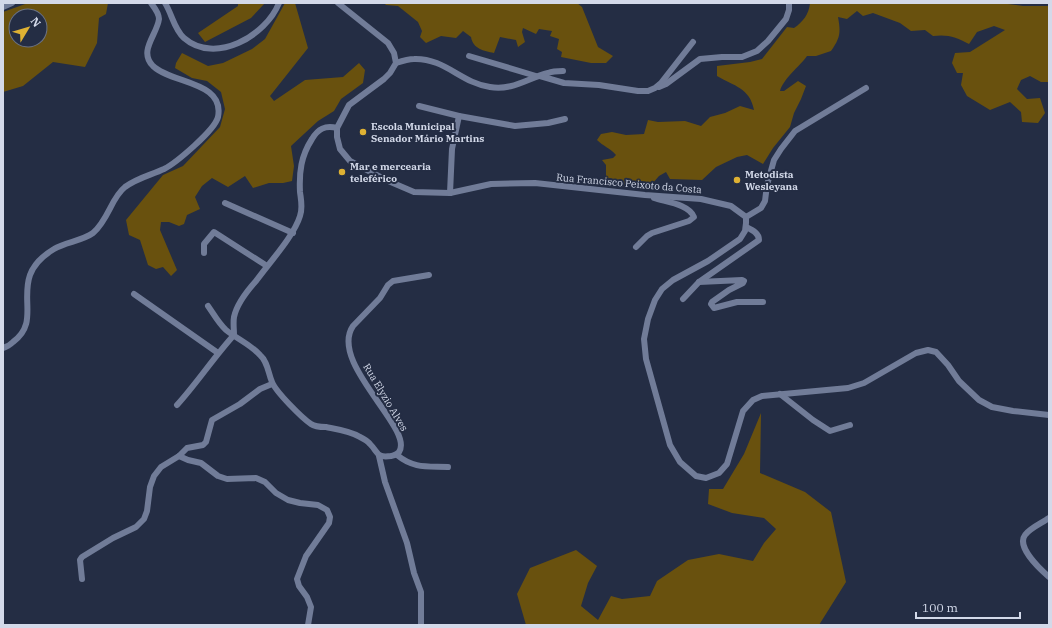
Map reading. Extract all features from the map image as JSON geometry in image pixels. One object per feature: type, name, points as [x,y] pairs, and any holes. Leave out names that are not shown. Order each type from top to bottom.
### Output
[{"type":"street","points":[[3,7],[12,3]]},
{"type":"street","points":[[3,348],[7,347],[21,337],[27,327],[27,293],[30,276],[38,262],[54,248],[91,234],[103,223],[118,194],[124,187],[135,180],[165,168],[191,149],[217,120],[219,108],[213,96],[201,87],[165,74],[153,66],[148,59],[147,48],[159,18],[151,3]]},
{"type":"street","points":[[165,3],[177,29],[184,37],[194,44],[207,49],[219,49],[231,46],[258,32],[274,16],[279,3]]},
{"type":"street","points":[[177,405],[234,335],[234,318],[237,306],[266,266],[293,233],[301,215],[302,204],[300,171],[303,157],[315,134],[322,128],[329,126],[337,128],[349,105],[384,79],[396,63],[394,53],[388,44],[338,3]]},
{"type":"street","points":[[469,56],[564,83],[599,85],[638,91],[648,91],[666,84],[700,59],[742,57],[757,51],[768,41],[786,19],[789,10],[789,3]]},
{"type":"street","points":[[656,88],[693,42]]},
{"type":"street","points":[[396,63],[412,59],[437,62],[461,77],[479,85],[506,88],[548,73],[563,71]]},
{"type":"street","points":[[866,88],[795,131],[774,160],[767,185],[765,201],[761,208],[746,217],[746,227],[740,239],[708,261],[673,280],[662,289],[655,300],[648,319],[644,339],[646,360],[670,445],[680,462],[696,476],[706,478],[719,473],[727,464],[743,410],[753,400],[762,396],[848,388],[864,383],[916,353],[928,350],[936,352],[948,365],[959,381],[979,400],[992,407],[1013,411],[1049,414]]},
{"type":"street","points":[[419,106],[459,116],[515,126],[548,123],[565,119]]},
{"type":"street","points":[[450,193],[452,149],[459,116]]},
{"type":"street","name":"Rua Francisco Peixoto da Costa","points":[[337,128],[337,137],[340,149],[350,161],[386,180],[414,192],[450,193],[491,184],[535,184],[645,195],[701,198],[731,206],[746,217]]},
{"type":"street","points":[[636,247],[652,233],[689,221],[694,217],[690,210],[645,195]]},
{"type":"street","points":[[225,203],[293,233]]},
{"type":"street","points":[[684,299],[699,282],[759,240],[755,233],[746,227]]},
{"type":"street","points":[[204,253],[204,244],[214,232],[266,266]]},
{"type":"street","name":"Rua Elyzio Alves","points":[[397,455],[400,451],[400,438],[359,374],[352,360],[347,341],[350,330],[353,326],[380,298],[388,285],[393,281],[430,275]]},
{"type":"street","points":[[699,282],[744,281],[712,302],[711,304],[714,308],[737,302],[763,302]]},
{"type":"street","points":[[134,294],[218,353]]},
{"type":"street","points":[[208,306],[225,329],[247,343],[261,356],[268,368],[272,384],[296,412],[313,425],[337,429],[359,436],[370,444],[379,456],[385,482],[407,544],[414,573],[421,592],[421,625]]},
{"type":"street","points":[[82,579],[80,560],[82,557],[113,538],[136,527],[144,519],[147,511],[150,487],[154,476],[162,467],[179,456],[187,448],[203,445],[206,442],[212,420],[240,404],[260,389],[272,384]]},
{"type":"street","points":[[780,394],[813,420],[830,431],[850,425]]},
{"type":"street","points":[[379,456],[384,457],[397,455],[413,465],[448,466]]},
{"type":"street","points":[[179,456],[201,463],[218,476],[227,479],[256,478],[265,482],[276,493],[288,500],[318,505],[327,510],[330,517],[329,524],[306,556],[297,579],[299,586],[307,597],[311,608],[308,625]]},
{"type":"street","points":[[1049,518],[1025,535],[1023,540],[1025,549],[1035,563],[1049,577]]},
{"type":"shaded area","points":[[28,3],[108,3],[106,14],[99,18],[97,43],[85,67],[53,62],[23,86],[3,92],[3,12],[8,10],[8,48],[48,48],[48,8],[14,8]]},
{"type":"shaded area","points":[[238,3],[265,3],[251,18],[205,42],[198,33],[238,6]]},
{"type":"shaded area","points":[[285,3],[295,3],[308,48],[270,96],[274,101],[305,80],[343,77],[359,63],[365,70],[363,83],[341,99],[334,111],[318,121],[291,146],[294,166],[292,181],[283,183],[269,183],[253,188],[245,176],[228,187],[212,178],[202,186],[195,197],[200,209],[187,215],[184,224],[179,226],[169,222],[161,222],[160,230],[177,270],[171,276],[163,267],[156,269],[148,265],[140,240],[129,235],[126,220],[163,175],[183,166],[220,127],[225,109],[221,92],[207,81],[192,78],[175,68],[176,63],[182,53],[208,66],[223,63],[252,49],[265,39]]},
{"type":"shaded area","points":[[384,3],[577,3],[582,7],[598,47],[613,56],[606,63],[591,63],[561,57],[562,52],[557,49],[559,39],[550,36],[552,31],[539,29],[536,34],[523,28],[522,32],[525,42],[518,47],[516,40],[500,37],[494,53],[477,47],[472,41],[471,37],[463,31],[456,38],[441,36],[426,43],[420,37],[422,31],[418,22],[398,6],[386,5]]},
{"type":"shaded area","points":[[810,3],[1000,3],[1023,6],[1049,6],[1049,82],[1041,82],[1030,76],[1021,80],[1017,89],[1027,99],[1040,98],[1045,113],[1038,123],[1022,122],[1021,112],[1010,102],[990,110],[967,96],[961,85],[963,73],[957,73],[952,63],[955,53],[970,52],[1005,30],[994,26],[977,32],[969,44],[943,35],[933,36],[925,30],[911,31],[900,23],[873,13],[863,16],[857,11],[847,19],[838,17],[839,35],[831,51],[816,56],[807,56],[784,82],[780,91],[784,91],[798,81],[806,86],[794,113],[790,127],[773,148],[763,164],[747,155],[737,157],[716,167],[702,180],[670,179],[666,172],[659,176],[652,184],[636,182],[623,187],[606,186],[606,165],[602,160],[613,158],[616,155],[597,140],[601,134],[612,132],[626,135],[644,134],[648,120],[658,122],[685,121],[701,126],[710,117],[725,113],[740,106],[754,110],[749,97],[745,92],[717,76],[717,66],[762,59],[787,27],[794,28],[803,20],[807,14]]},
{"type":"shaded area","points":[[761,413],[760,473],[805,492],[831,512],[846,582],[819,625],[526,625],[517,594],[530,568],[576,550],[597,566],[588,583],[581,606],[598,620],[611,596],[622,599],[650,596],[657,581],[688,560],[719,554],[753,561],[764,543],[776,529],[764,518],[732,513],[708,504],[709,489],[723,489],[744,454]]},
{"type":"place","name":"Escola Municipal Senador Mário Martins","points":[[363,132]]},
{"type":"place","name":"Mar e mercearia teleférico","points":[[342,172]]},
{"type":"place","name":"Metodista Wesleyana","points":[[737,180]]}]
